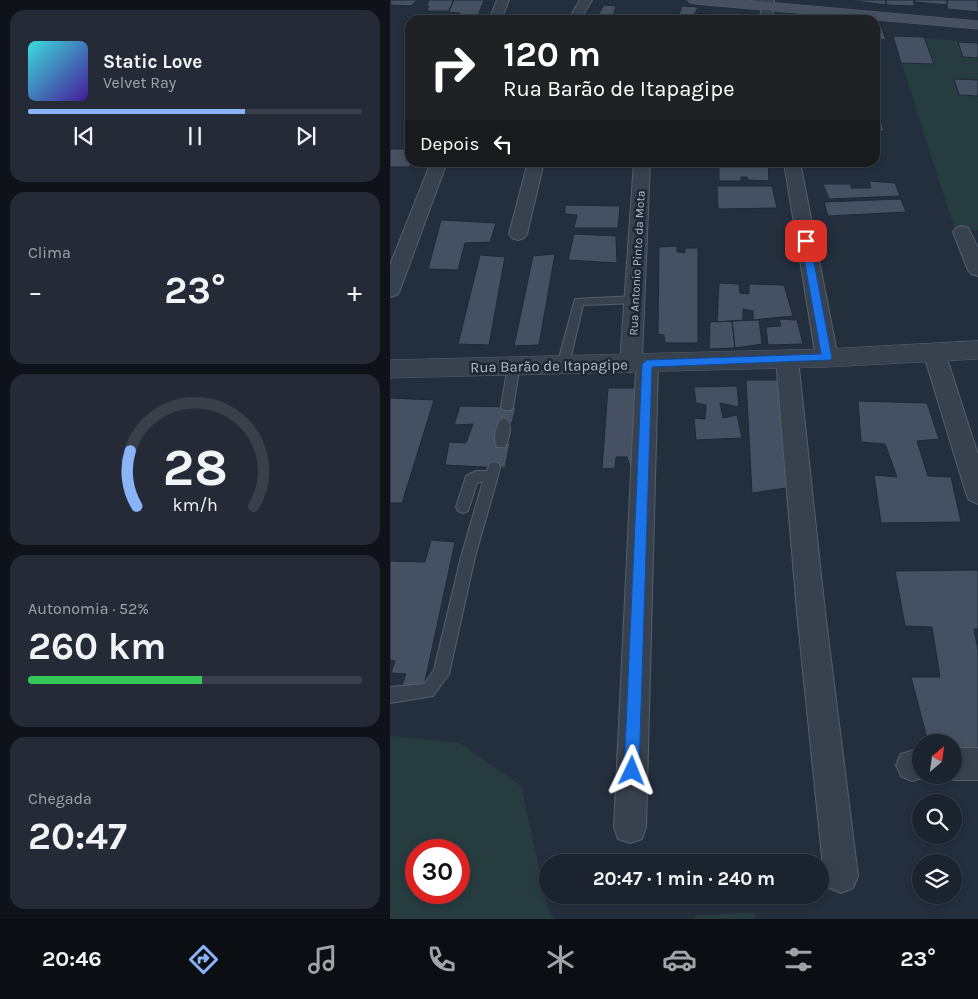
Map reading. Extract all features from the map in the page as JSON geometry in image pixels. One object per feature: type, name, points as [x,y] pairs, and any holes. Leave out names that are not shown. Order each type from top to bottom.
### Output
[{"type":"main road","points":[[695,0],[766,9],[846,15]]},
{"type":"main road","points":[[880,18],[978,25]]},
{"type":"street","points":[[497,15],[503,0]]},
{"type":"street","points":[[577,15],[586,0]]},
{"type":"street","points":[[390,290],[438,167]]},
{"type":"street","points":[[518,234],[535,167]]},
{"type":"street","name":"Rua Antonio Pinto da Mota","points":[[630,827],[639,364],[634,300],[642,167]]},
{"type":"street","points":[[793,167],[827,358]]},
{"type":"street","points":[[962,232],[978,270]]},
{"type":"street","name":"Rua Barão de Itapagipe","points":[[390,369],[827,358],[978,350]]},
{"type":"street","points":[[934,352],[978,493]]},
{"type":"street","points":[[787,359],[811,612],[841,876]]},
{"type":"street","points":[[962,764],[978,764]]},
{"type":"lane","points":[[563,365],[579,302],[634,300]]},
{"type":"lane","points":[[507,407],[514,366]]},
{"type":"lane","points":[[501,443],[504,423]]},
{"type":"lane","points":[[390,695],[428,691],[441,674],[468,557],[493,472],[476,476],[471,480],[463,507]]},
{"type":"green space","points":[[893,36],[978,42],[978,230],[955,230]]},
{"type":"green space","points":[[390,736],[459,743],[521,786],[539,867],[539,904],[547,904],[554,919],[390,919]]},
{"type":"green space","points":[[754,912],[755,919],[695,919],[695,916]]},
{"type":"building","points":[[391,0],[417,0],[411,6],[390,5]]},
{"type":"building","points":[[429,0],[454,0],[449,11],[427,11],[429,6],[426,6]]},
{"type":"building","points":[[454,0],[484,0],[478,15],[458,15],[460,13],[448,12]]},
{"type":"building","points":[[847,0],[886,0],[886,5]]},
{"type":"building","points":[[886,0],[914,0],[914,6],[886,5]]},
{"type":"building","points":[[914,0],[947,0],[947,5],[914,2]]},
{"type":"building","points":[[947,0],[978,0],[978,12],[947,9]]},
{"type":"building","points":[[604,5],[616,6],[613,15],[598,15]]},
{"type":"building","points":[[682,6],[698,7],[694,15],[679,15]]},
{"type":"building","points":[[695,13],[713,15],[694,15]]},
{"type":"building","points":[[735,13],[756,14],[756,15],[735,15]]},
{"type":"building","points":[[880,26],[881,26],[886,40],[880,39]]},
{"type":"building","points":[[893,36],[924,37],[934,64],[901,63]]},
{"type":"building","points":[[958,42],[978,43],[978,58],[963,57]]},
{"type":"building","points":[[954,79],[978,80],[978,96],[959,95]]},
{"type":"building","points":[[880,118],[884,131],[880,131]]},
{"type":"building","points":[[390,149],[405,149],[405,167],[390,167]]},
{"type":"building","points":[[719,167],[768,167],[769,181],[748,180],[747,177],[741,177],[741,181],[719,181]]},
{"type":"building","points":[[869,181],[895,183],[900,196],[829,199],[823,184],[851,184],[851,188],[871,188]]},
{"type":"building","points":[[717,186],[772,186],[777,208],[718,209]]},
{"type":"building","points":[[901,199],[906,212],[828,216],[824,202]]},
{"type":"building","points":[[565,205],[620,206],[618,228],[574,228],[577,215],[565,214]]},
{"type":"building","points":[[441,220],[496,223],[490,242],[465,243],[458,270],[428,269]]},
{"type":"building","points":[[574,234],[616,236],[617,263],[568,260]]},
{"type":"building","points":[[677,246],[677,252],[685,253],[685,248],[698,248],[698,343],[665,343],[664,335],[658,334],[659,247]]},
{"type":"building","points":[[555,254],[539,345],[514,346],[533,256]]},
{"type":"building","points":[[480,255],[505,257],[489,345],[458,344]]},
{"type":"building","points":[[719,283],[739,284],[740,293],[749,294],[749,284],[784,285],[793,316],[753,320],[753,311],[743,309],[743,320],[717,322]]},
{"type":"building","points":[[779,319],[797,320],[803,344],[768,345],[766,327],[781,326]]},
{"type":"building","points":[[759,320],[762,344],[735,348],[732,321]]},
{"type":"building","points":[[732,321],[735,348],[709,349],[710,322]]},
{"type":"building","points":[[746,380],[781,380],[793,487],[752,493]]},
{"type":"building","points":[[737,386],[739,407],[720,403],[723,418],[737,415],[742,438],[696,440],[694,418],[705,419],[706,405],[696,403],[694,387]]},
{"type":"building","points":[[608,388],[637,388],[638,468],[631,470],[627,457],[616,457],[615,468],[602,469]]},
{"type":"building","points":[[390,398],[434,400],[402,503],[390,503]]},
{"type":"building","points":[[858,401],[927,403],[939,439],[917,441],[928,476],[951,477],[961,522],[881,523],[874,475],[897,477],[885,444],[861,442]]},
{"type":"building","points":[[460,406],[516,407],[512,423],[499,423],[497,443],[510,443],[505,468],[445,465],[449,442],[466,443],[473,424],[454,425]]},
{"type":"building","points":[[431,540],[455,542],[424,686],[402,686],[406,674],[391,673],[395,661],[390,660],[390,561],[425,562]]},
{"type":"building","points":[[978,570],[978,629],[974,629],[978,650],[978,750],[962,751],[962,734],[926,734],[911,677],[940,677],[932,627],[905,626],[895,571]]},
{"type":"route","points":[[632,771],[647,364],[827,358],[806,241]]}]
